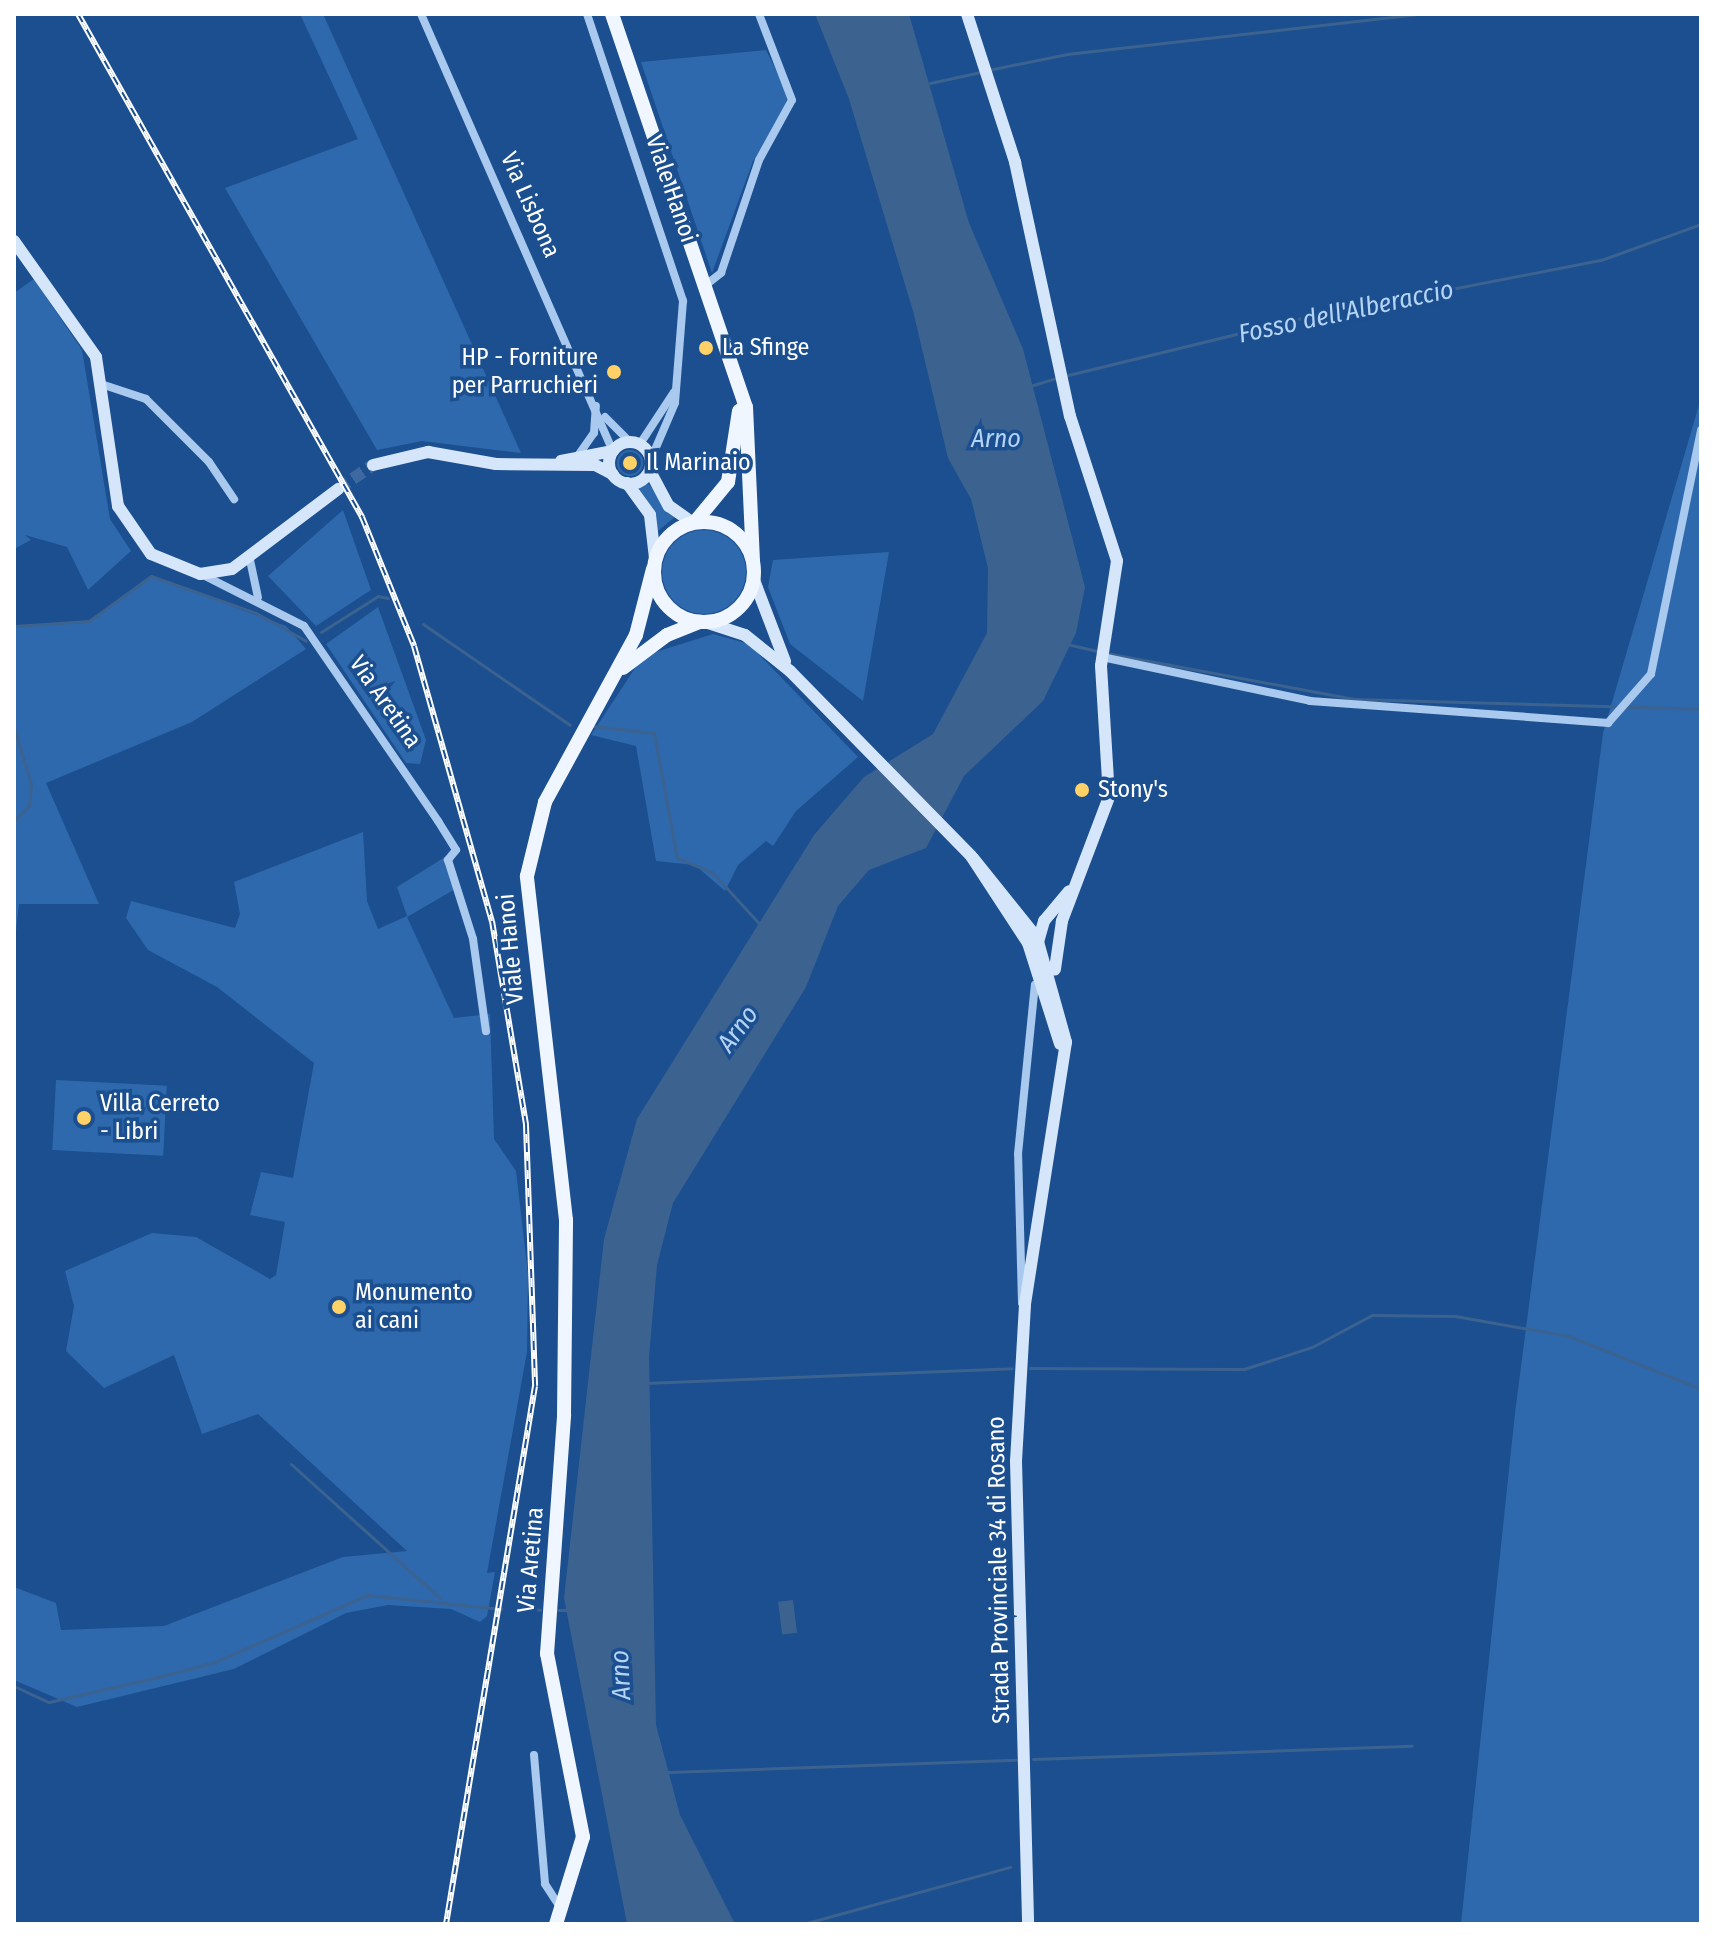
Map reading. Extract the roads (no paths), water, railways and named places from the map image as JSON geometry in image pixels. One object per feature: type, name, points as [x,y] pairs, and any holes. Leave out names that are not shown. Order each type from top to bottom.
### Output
[{"type":"main road","points":[[612,14],[740,387],[750,441],[754,580]]},
{"type":"main road","points":[[967,14],[1015,162],[1070,416],[1117,561],[1102,657],[1109,797],[1062,921],[1053,959],[1059,996]]},
{"type":"main road","name":"Via Aretina","points":[[14,241],[86,337],[104,385],[124,522],[156,558],[200,574],[232,569],[250,560],[338,489]]},
{"type":"main road","name":"Viale Hanoi","points":[[563,1192],[527,876],[545,802],[617,674],[654,564],[669,535],[693,522],[728,482],[740,387]]},
{"type":"main road","points":[[635,443],[650,465],[669,506],[693,522],[725,526],[753,561]]},
{"type":"main road","name":"Viale Hanoi","points":[[613,451],[635,443]]},
{"type":"main road","points":[[373,465],[417,452],[550,464],[595,465],[613,474],[613,451],[550,464]]},
{"type":"main road","points":[[627,483],[650,465]]},
{"type":"main road","name":"Viale Hanoi","points":[[613,474],[627,483],[650,515],[654,564],[671,610],[702,622]]},
{"type":"main road","name":"Viale Hanoi","points":[[617,674],[642,650],[742,605],[754,580]]},
{"type":"main road","name":"Strada Provinciale 34 di Rosano","points":[[754,580],[790,671]]},
{"type":"main road","name":"Strada Provinciale 34 di Rosano","points":[[702,622],[745,635],[790,671],[849,735],[1003,887],[1037,938],[1059,996],[1063,1075],[1023,1331],[1016,1461],[1028,1924]]},
{"type":"main road","name":"Strada Provinciale 34 di Rosano","points":[[972,857],[1016,922],[1039,970],[1063,1075]]},
{"type":"main road","points":[[1039,970],[1037,938],[1051,912],[1076,882]]},
{"type":"main road","points":[[1003,887],[1036,915],[1051,912]]},
{"type":"main road","points":[[1037,938],[1062,921]]},
{"type":"main road","points":[[1016,922],[1037,938]]},
{"type":"main road","name":"Via Aretina","points":[[556,1924],[583,1837],[547,1654],[564,1415],[563,1192]]},
{"type":"street","name":"Via Lisbona","points":[[421,14],[602,412],[613,451]]},
{"type":"street","name":"Viale Hanoi","points":[[587,14],[683,301],[678,384],[650,465]]},
{"type":"street","points":[[707,284],[721,273],[759,160],[792,100],[759,14]]},
{"type":"street","name":"Viale Hanoi","points":[[635,443],[678,384]]},
{"type":"street","points":[[104,385],[146,399],[188,439],[234,499]]},
{"type":"street","points":[[577,457],[597,425],[596,401]]},
{"type":"street","name":"Via Lisbona","points":[[602,412],[635,443]]},
{"type":"street","points":[[1102,657],[1310,701],[1608,723],[1651,674],[1701,430]]},
{"type":"street","points":[[250,560],[258,598]]},
{"type":"street","points":[[232,569],[240,590]]},
{"type":"street","name":"Via Aretina","points":[[200,574],[258,598],[317,642],[456,850],[448,860],[473,939],[486,1031]]},
{"type":"street","points":[[1023,1331],[1018,1154],[1035,985]]},
{"type":"street","points":[[534,1755],[545,1884],[561,1909]]},
{"type":"water","name":"Arno","points":[[815,14],[909,14],[969,223],[1023,349],[1085,587],[1076,633],[1043,701],[964,776],[926,848],[869,870],[838,906],[806,987],[673,1203],[657,1265],[649,1357],[656,1725],[680,1815],[735,1924],[627,1924],[564,1598],[604,1239],[637,1119],[814,835],[864,777],[933,734],[987,633],[988,568],[971,499],[948,458],[913,311],[849,99]]},
{"type":"water","points":[[793,1600],[797,1633],[782,1635],[778,1602]]},
{"type":"waterway","points":[[988,70],[1067,54],[1416,14]]},
{"type":"waterway","points":[[930,83],[981,72]]},
{"type":"waterway","name":"Fosso dell'Alberaccio","points":[[1064,376],[1302,318],[1601,260],[1701,224]]},
{"type":"waterway","name":"Fosso dell'Alberaccio","points":[[1030,386],[1057,378]]},
{"type":"waterway","points":[[14,626],[89,621],[151,576],[256,613],[306,641]]},
{"type":"waterway","points":[[321,632],[378,596],[388,598]]},
{"type":"waterway","points":[[423,624],[570,725]]},
{"type":"waterway","points":[[1067,644],[1098,651]]},
{"type":"waterway","points":[[1106,653],[1353,699],[1701,709]]},
{"type":"waterway","points":[[593,726],[654,733],[677,858],[712,872],[764,929]]},
{"type":"waterway","points":[[14,728],[31,784],[29,806],[14,820]]},
{"type":"waterway","points":[[1030,1368],[1244,1369],[1312,1347],[1372,1315],[1455,1316],[1569,1336],[1701,1389]]},
{"type":"waterway","points":[[645,1383],[1012,1368]]},
{"type":"waterway","points":[[291,1464],[440,1598]]},
{"type":"waterway","points":[[14,1686],[49,1702],[158,1677],[215,1662],[367,1595],[501,1609]]},
{"type":"waterway","points":[[515,1609],[540,1610]]},
{"type":"waterway","points":[[558,1610],[570,1610]]},
{"type":"waterway","points":[[1033,1759],[1412,1746]]},
{"type":"waterway","points":[[668,1772],[1016,1760]]},
{"type":"waterway","points":[[803,1924],[1010,1867]]},
{"type":"tunnel","points":[[338,489],[373,465]]},
{"type":"railway","points":[[78,14],[362,517],[414,646],[492,921],[526,1125],[535,1386],[446,1924]]},
{"type":"place","name":"La Sfinge","points":[[706,348]]},
{"type":"place","name":"HP - Forniture per Parruchieri","points":[[614,372]]},
{"type":"place","name":"Il Marinaio","points":[[630,463]]},
{"type":"place","name":"Stony's","points":[[1082,790]]},
{"type":"place","name":"Villa Cerreto - Libri","points":[[84,1118]]},
{"type":"place","name":"Monumento ai cani","points":[[339,1307]]}]
